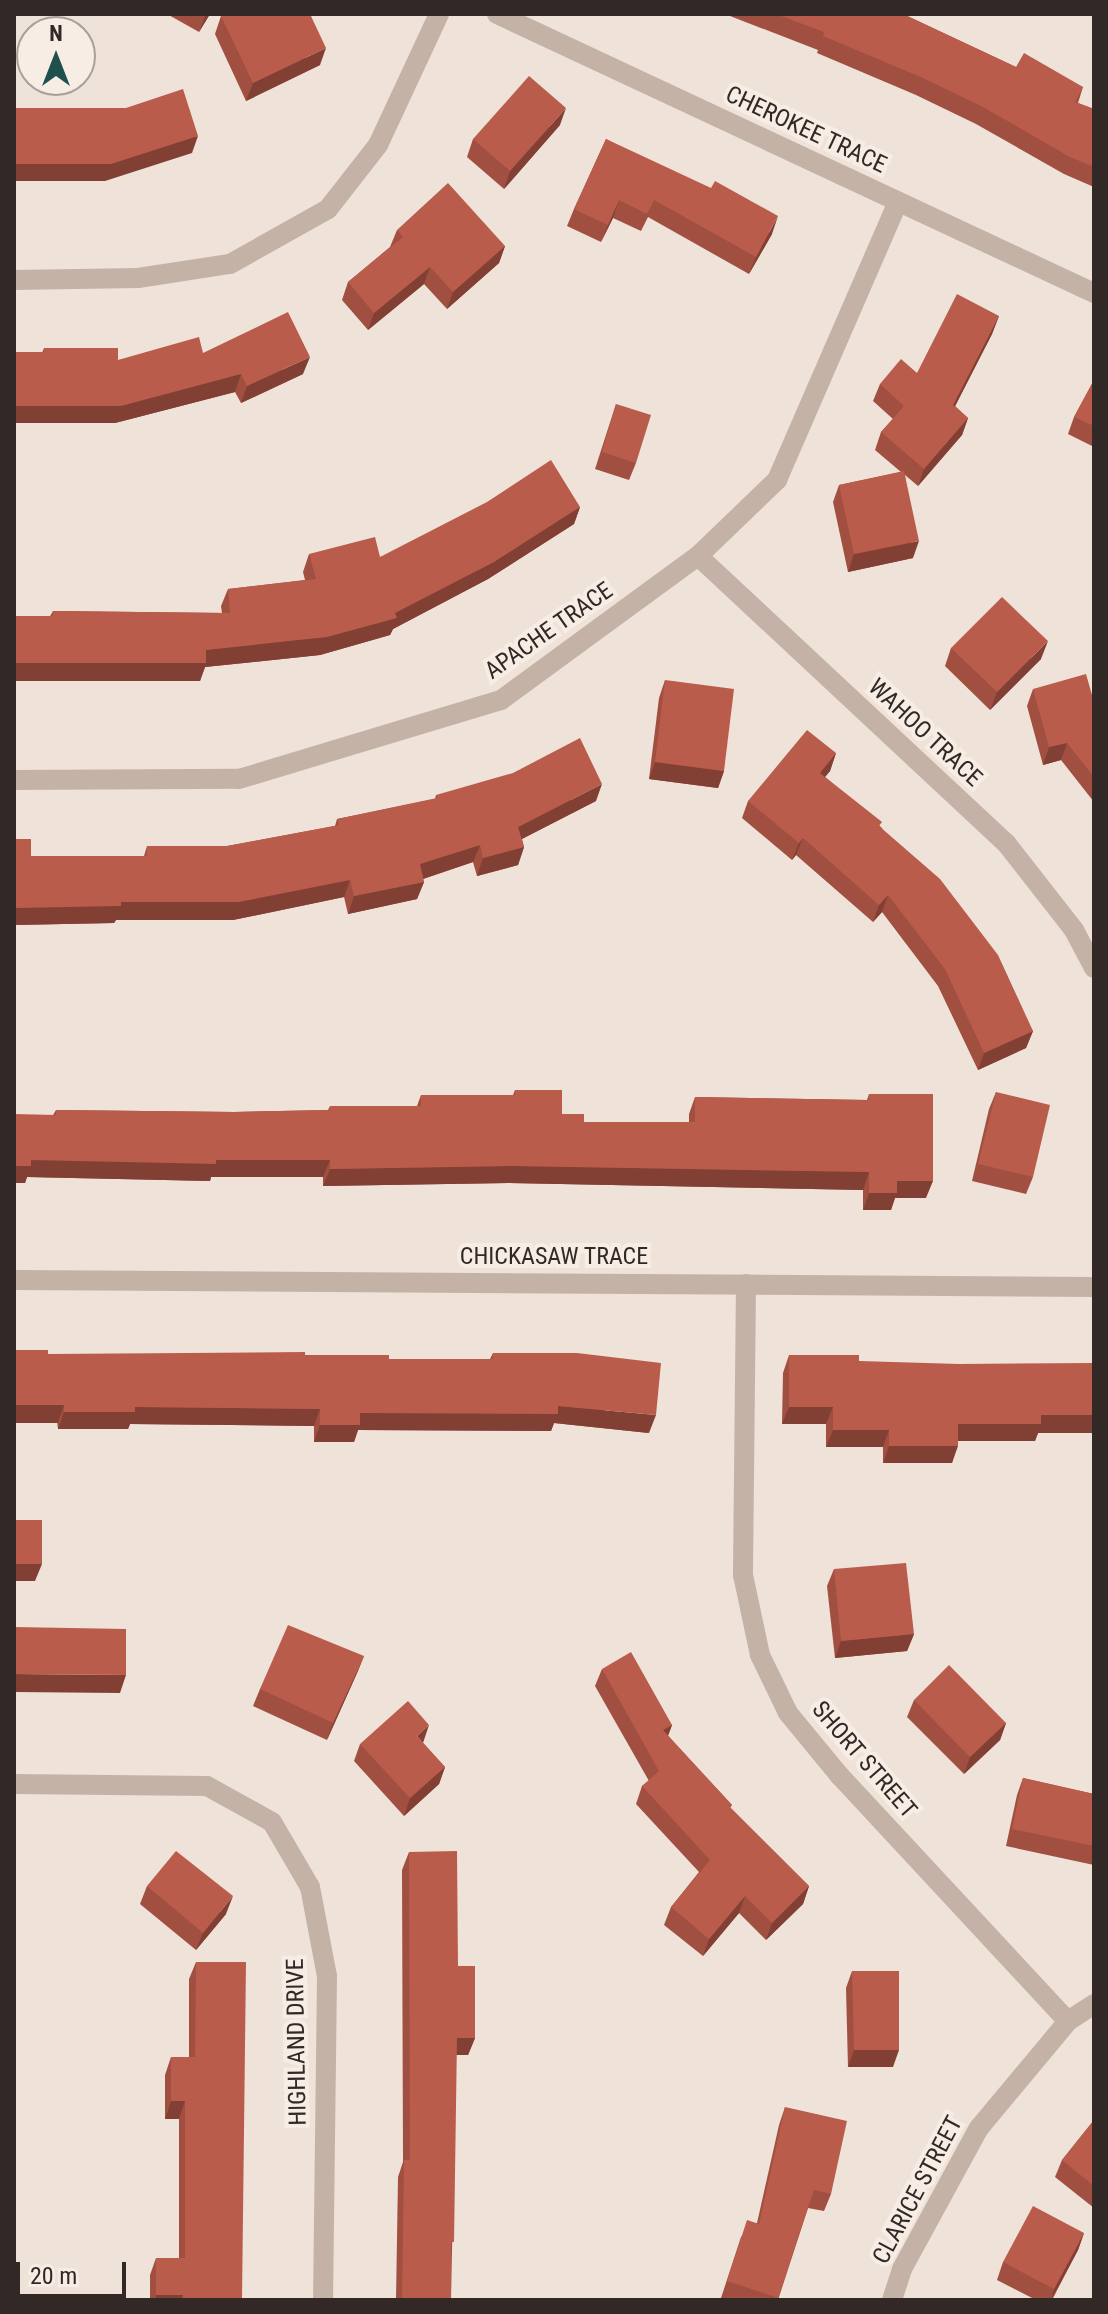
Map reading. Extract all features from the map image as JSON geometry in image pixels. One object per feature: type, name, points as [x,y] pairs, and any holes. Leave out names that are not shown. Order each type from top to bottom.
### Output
[{"type":"street","points":[[14,280],[138,278],[230,264],[328,209],[378,145],[439,14]]},
{"type":"street","name":"CHEROKEE TRACE","points":[[497,14],[1094,293]]},
{"type":"street","name":"APACHE TRACE","points":[[14,780],[239,779],[501,700],[698,556],[777,480],[898,202]]},
{"type":"street","name":"WAHOO TRACE","points":[[698,556],[1006,843],[1074,930],[1094,968]]},
{"type":"street","name":"CHICKASAW TRACE","points":[[14,1280],[1094,1287]]},
{"type":"street","name":"SHORT STREET","points":[[746,1284],[743,1575],[760,1655],[788,1713],[840,1776],[1068,2021]]},
{"type":"street","name":"HIGHLAND DRIVE","points":[[14,1784],[207,1786],[272,1822],[310,1887],[327,1976],[323,2300]]},
{"type":"street","name":"CLARICE STREET","points":[[892,2300],[902,2269],[979,2128],[1068,2021],[1094,2004]]},
{"type":"building","points":[[310,14],[326,48],[253,83],[221,16]]},
{"type":"building","points":[[776,14],[903,14],[1016,67],[1024,53],[1083,87],[1075,102],[1094,109],[1094,167],[923,78],[823,36],[824,32]]},
{"type":"building","points":[[529,76],[566,108],[510,171],[473,139]]},
{"type":"building","points":[[183,89],[198,136],[111,164],[14,164],[14,108],[126,108]]},
{"type":"building","points":[[606,139],[711,188],[715,181],[778,216],[756,257],[654,200],[647,214],[619,200],[608,225],[574,209]]},
{"type":"building","points":[[448,183],[505,246],[453,292],[430,267],[374,313],[348,282],[403,237],[397,230]]},
{"type":"building","points":[[957,294],[999,316],[953,405],[968,418],[924,469],[881,432],[904,406],[880,384],[901,359],[917,373]]},
{"type":"building","points":[[288,312],[310,357],[247,386],[241,374],[121,406],[14,406],[14,352],[44,352],[44,348],[118,348],[118,360],[199,337],[203,353]]},
{"type":"building","points":[[1094,380],[1094,426],[1074,417]]},
{"type":"building","points":[[616,404],[651,415],[636,463],[602,452]]},
{"type":"building","points":[[551,460],[580,507],[494,562],[395,613],[397,618],[327,637],[206,650],[206,663],[14,663],[14,616],[53,616],[53,611],[230,613],[228,589],[316,579],[309,554],[375,537],[380,557],[487,502]]},
{"type":"building","points":[[904,471],[919,541],[854,554],[839,485]]},
{"type":"building","points":[[1002,597],[1048,641],[997,692],[951,648]]},
{"type":"building","points":[[1086,674],[1094,702],[1094,777],[1067,743],[1049,747],[1033,689]]},
{"type":"building","points":[[665,680],[734,689],[724,771],[655,762]]},
{"type":"building","points":[[807,730],[836,753],[820,773],[882,822],[879,826],[940,879],[998,955],[1033,1031],[984,1053],[945,969],[888,895],[879,905],[803,838],[799,843],[748,801]]},
{"type":"building","points":[[580,738],[602,784],[518,827],[524,847],[483,858],[480,845],[420,864],[424,882],[354,896],[350,880],[239,902],[121,902],[121,906],[14,908],[14,839],[31,839],[31,856],[147,856],[147,846],[227,846],[339,825],[337,819],[437,798],[436,795],[513,773]]},
{"type":"building","points":[[515,1090],[562,1090],[562,1114],[584,1114],[584,1122],[695,1122],[695,1097],[869,1100],[869,1094],[933,1094],[933,1181],[897,1181],[897,1193],[869,1193],[869,1172],[515,1166],[330,1169],[330,1160],[216,1160],[216,1164],[31,1160],[31,1166],[14,1166],[14,1114],[56,1115],[56,1110],[234,1112],[330,1110],[330,1106],[421,1106],[421,1095],[515,1095]]},
{"type":"building","points":[[996,1092],[1050,1105],[1033,1177],[978,1164]]},
{"type":"building","points":[[14,1350],[48,1350],[48,1354],[305,1352],[305,1355],[389,1355],[389,1359],[493,1359],[493,1353],[577,1353],[661,1363],[656,1415],[558,1406],[558,1414],[360,1413],[360,1425],[320,1425],[320,1409],[135,1407],[135,1412],[64,1412],[64,1405],[14,1405]]},
{"type":"building","points":[[789,1355],[859,1355],[859,1361],[959,1364],[1094,1363],[1094,1415],[1041,1415],[1041,1424],[958,1424],[958,1446],[889,1446],[889,1430],[833,1430],[833,1407],[789,1407]]},
{"type":"building","points":[[14,1520],[42,1520],[42,1564],[14,1564]]},
{"type":"building","points":[[906,1563],[914,1634],[841,1641],[834,1569]]},
{"type":"building","points":[[288,1625],[364,1656],[333,1723],[260,1689]]},
{"type":"building","points":[[14,1627],[126,1629],[126,1675],[14,1674]]},
{"type":"building","points":[[631,1652],[672,1725],[663,1730],[732,1805],[729,1806],[809,1886],[772,1923],[745,1896],[709,1939],[671,1907],[710,1860],[642,1786],[659,1771],[602,1669]]},
{"type":"building","points":[[949,1665],[1006,1723],[970,1757],[914,1700]]},
{"type":"building","points":[[408,1701],[429,1725],[417,1736],[445,1767],[410,1798],[360,1744]]},
{"type":"building","points":[[1023,1778],[1094,1794],[1094,1846],[1012,1829]]},
{"type":"building","points":[[176,1851],[233,1896],[203,1933],[147,1886]]},
{"type":"building","points":[[457,1851],[458,1966],[475,1966],[475,2038],[457,2038],[451,2300],[402,2300],[404,2160],[410,2160],[409,1852]]},
{"type":"building","points":[[196,1962],[246,1962],[242,2300],[183,2300],[183,2295],[156,2295],[156,2258],[185,2258],[185,2101],[171,2101],[171,2057],[195,2057]]},
{"type":"building","points":[[852,1971],[899,1971],[899,2050],[854,2050]]},
{"type":"building","points":[[785,2107],[847,2121],[831,2194],[814,2190],[778,2298],[727,2281],[747,2220],[759,2224]]},
{"type":"building","points":[[1094,2120],[1094,2186],[1062,2160]]},
{"type":"building","points":[[1033,2206],[1084,2233],[1054,2289],[1003,2262]]}]
